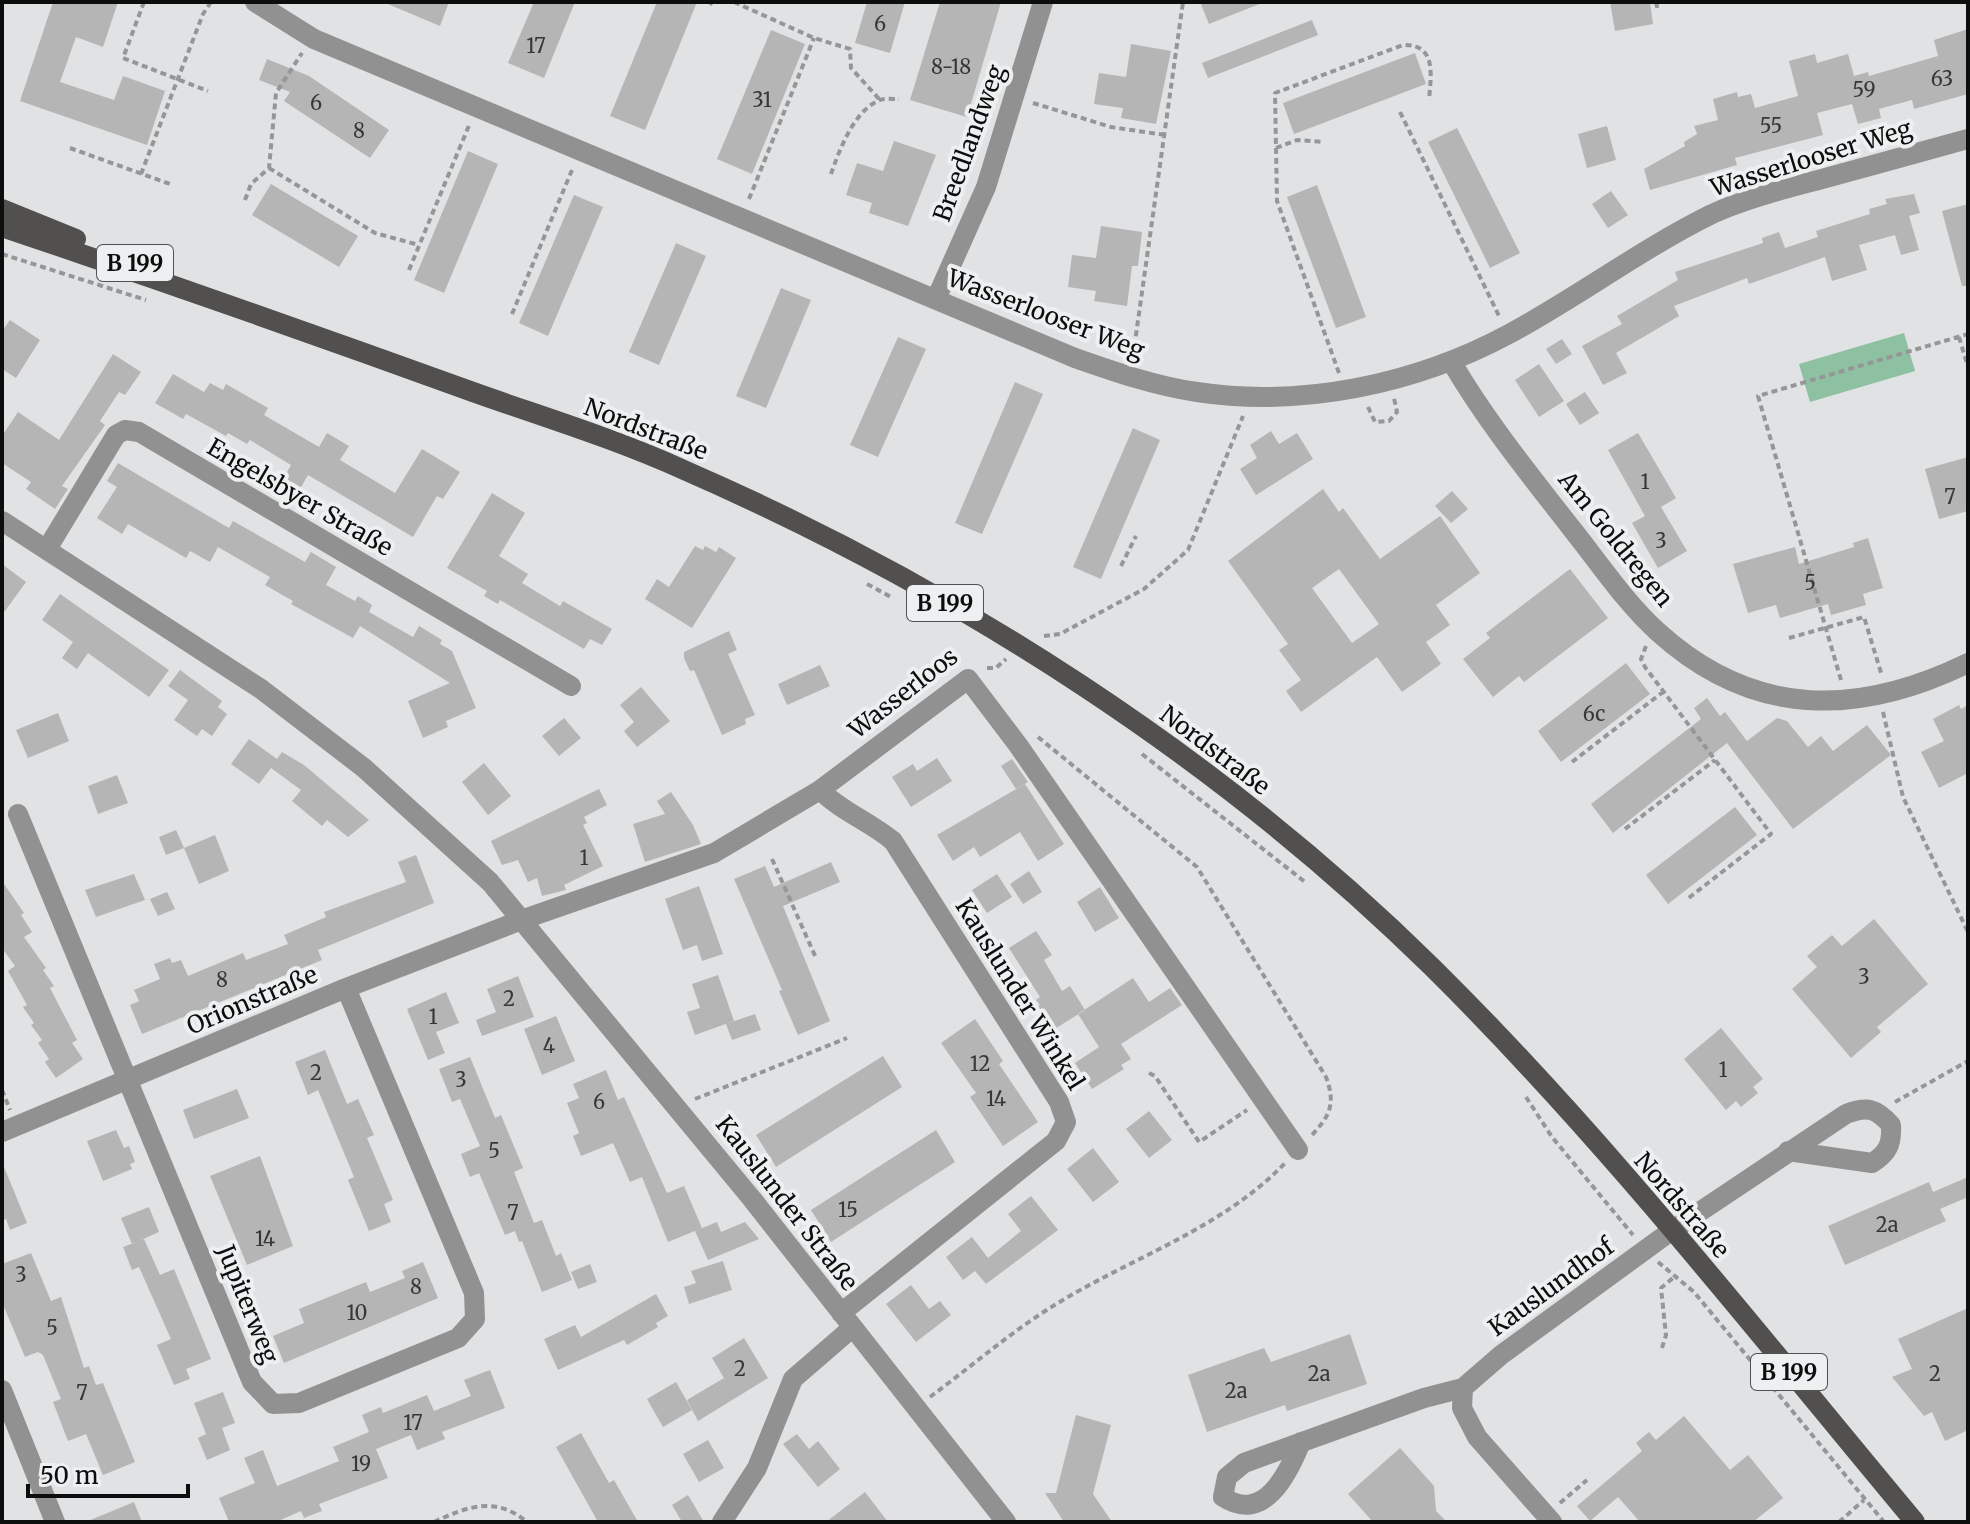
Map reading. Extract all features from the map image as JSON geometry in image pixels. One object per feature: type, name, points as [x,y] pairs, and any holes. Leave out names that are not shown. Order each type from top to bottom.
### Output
[{"type":"main road","name":"Nordstraße","points":[[2,209],[269,318]]},
{"type":"main road","name":"Nordstraße","points":[[2,227],[269,318],[678,467],[790,518],[885,568],[1011,652],[1142,727],[1349,891],[1430,965],[1520,1057],[1671,1231],[1915,1522]]},
{"type":"street","name":"Wasserlooser Weg","points":[[255,2],[314,39],[936,299],[1130,377],[1198,392],[1251,396],[1354,387],[1390,380],[1451,361],[1509,334],[1663,239],[1716,213],[1769,193],[1968,139]]},
{"type":"street","name":"Breedlandweg","points":[[936,299],[986,187],[1043,2]]},
{"type":"street","name":"Am Goldregen","points":[[1451,361],[1540,488],[1627,599],[1658,632],[1707,669],[1746,688],[1795,700],[1847,701],[1920,685],[1968,663]]},
{"type":"street","name":"Engelsbyer Straße","points":[[47,549],[116,435],[125,430],[139,432],[571,686]]},
{"type":"street","points":[[2,521],[261,689],[364,768],[490,882],[524,919]]},
{"type":"street","points":[[968,679],[1018,745],[1298,1150]]},
{"type":"street","name":"Wasserloos","points":[[524,919],[714,853],[820,790],[968,679]]},
{"type":"street","name":"Kauslunder Winkel","points":[[820,790],[837,807],[876,827],[893,841],[1059,1102],[1066,1122],[1056,1141],[846,1321]]},
{"type":"street","name":"Jupiterweg","points":[[18,814],[252,1382],[273,1404],[299,1403],[458,1338],[475,1319],[474,1293],[346,988]]},
{"type":"street","name":"Orionstraße","points":[[2,1132],[346,988],[524,919]]},
{"type":"street","name":"Kauslunder Straße","points":[[524,919],[679,1109],[1006,1522]]},
{"type":"street","name":"Kauslundhof","points":[[1301,1442],[1424,1398],[1463,1388],[1501,1355],[1671,1231],[1788,1151],[1863,1108],[1877,1110],[1891,1125],[1892,1141],[1885,1154],[1872,1163],[1788,1151]]},
{"type":"street","points":[[722,1522],[757,1468],[793,1379],[846,1321]]},
{"type":"street","points":[[1463,1388],[1462,1408],[1477,1437],[1549,1518]]},
{"type":"street","points":[[2,1390],[55,1522]]},
{"type":"path","points":[[144,2],[123,58],[208,91]]},
{"type":"path","points":[[141,174],[203,14],[211,2]]},
{"type":"path","points":[[734,2],[814,38],[850,49],[851,68],[880,100]]},
{"type":"path","points":[[1130,377],[1183,2]]},
{"type":"path","points":[[1656,2],[1658,11]]},
{"type":"path","points":[[742,216],[814,38]]},
{"type":"path","points":[[245,200],[251,184],[269,168],[276,93],[289,68],[314,39]]},
{"type":"path","points":[[1390,380],[1397,412],[1381,424],[1371,418],[1354,387],[1277,201],[1275,93],[1403,45],[1420,47],[1428,55],[1432,64],[1429,100]]},
{"type":"path","points":[[1015,97],[1111,127],[1165,135]]},
{"type":"path","points":[[831,174],[841,145],[865,111],[880,100],[899,99]]},
{"type":"path","points":[[409,270],[477,106]]},
{"type":"path","points":[[1400,112],[1509,334]]},
{"type":"path","points":[[1276,148],[1297,140],[1324,142]]},
{"type":"path","points":[[70,148],[170,184]]},
{"type":"path","points":[[512,314],[581,149]]},
{"type":"path","points":[[269,168],[375,233],[419,245]]},
{"type":"path","points":[[1847,701],[1758,396],[1968,334]]},
{"type":"path","points":[[1959,337],[1968,367]]},
{"type":"path","name":"Wasserloos","points":[[968,679],[982,666],[996,668],[1022,635],[1029,632],[1048,638],[1060,634],[1144,589],[1188,550],[1251,396]]},
{"type":"path","points":[[1121,566],[1136,536]]},
{"type":"path","points":[[855,578],[896,600]]},
{"type":"path","points":[[1789,638],[1864,617],[1903,797],[1968,932]]},
{"type":"path","points":[[1658,632],[1644,649],[1641,659],[1771,834],[1686,900]]},
{"type":"path","points":[[992,652],[1011,652],[1018,668]]},
{"type":"path","points":[[1572,762],[1663,692]]},
{"type":"path","points":[[915,1408],[1056,1304],[1201,1226],[1266,1183],[1324,1122],[1333,1097],[1326,1077],[1197,867],[1030,730]]},
{"type":"path","points":[[1133,747],[1307,883]]},
{"type":"path","points":[[1625,829],[1715,760]]},
{"type":"path","points":[[772,859],[816,958]]},
{"type":"path","points":[[679,1109],[847,1038]]},
{"type":"path","points":[[1899,1099],[1968,1061]]},
{"type":"path","points":[[1149,1073],[1155,1076],[1199,1142],[1263,1099]]},
{"type":"path","points":[[1518,1085],[1552,1137],[1646,1250],[1673,1278],[1694,1292],[1884,1522]]},
{"type":"path","points":[[1662,1348],[1666,1335],[1661,1288],[1673,1278]]},
{"type":"path","points":[[1549,1518],[1587,1480]]},
{"type":"path","points":[[1839,1522],[1865,1500]]},
{"type":"path","points":[[434,1522],[479,1505],[497,1504],[527,1522]]},
{"type":"green space","points":[[1904,333],[1915,371],[1810,402],[1799,364]]},
{"type":"building","points":[[53,2],[118,2],[103,47],[76,37],[60,82],[114,100],[123,76],[165,91],[147,145],[20,101]]},
{"type":"building","points":[[383,2],[449,2],[440,26]]},
{"type":"building","points":[[534,2],[575,2],[544,78],[508,63]]},
{"type":"building","points":[[657,2],[697,2],[645,130],[610,116]]},
{"type":"building","points":[[867,2],[905,2],[890,53],[855,43]]},
{"type":"building","points":[[940,2],[1001,2],[967,117],[910,100]]},
{"type":"building","points":[[1200,2],[1262,2],[1262,3],[1209,24]]},
{"type":"building","points":[[1610,2],[1650,2],[1653,24],[1615,31]]},
{"type":"building","points":[[1312,20],[1318,35],[1208,78],[1202,63]]},
{"type":"building","points":[[1968,29],[1968,94],[1914,109],[1912,100],[1879,109],[1881,118],[1858,124],[1852,104],[1817,113],[1823,135],[1735,158],[1737,165],[1650,190],[1644,169],[1685,146],[1684,142],[1697,134],[1694,126],[1718,120],[1713,99],[1737,92],[1738,97],[1751,94],[1755,108],[1798,96],[1789,61],[1815,54],[1817,63],[1848,54],[1854,76],[1868,72],[1869,76],[1938,56],[1934,40]]},
{"type":"building","points":[[771,30],[805,44],[752,174],[717,159]]},
{"type":"building","points":[[1131,44],[1171,51],[1156,124],[1121,118],[1123,108],[1094,104],[1099,73],[1126,77]]},
{"type":"building","points":[[1415,53],[1426,84],[1294,134],[1283,103]]},
{"type":"building","points":[[267,59],[309,76],[389,130],[370,158],[284,101],[290,92],[259,80]]},
{"type":"building","points":[[1607,126],[1616,160],[1587,168],[1578,134]]},
{"type":"building","points":[[1457,128],[1520,253],[1490,268],[1428,142]]},
{"type":"building","points":[[894,141],[936,155],[908,226],[869,213],[872,203],[846,195],[857,163],[883,171]]},
{"type":"building","points":[[468,151],[498,164],[444,293],[414,280]]},
{"type":"building","points":[[271,184],[358,236],[339,267],[252,215]]},
{"type":"building","points":[[1317,185],[1366,317],[1336,328],[1287,197]]},
{"type":"building","points":[[1611,191],[1628,215],[1608,228],[1592,204]]},
{"type":"building","points":[[1914,194],[1920,213],[1909,216],[1919,250],[1901,255],[1895,235],[1859,245],[1867,270],[1832,281],[1825,257],[1749,284],[1747,278],[1674,306],[1679,316],[1616,353],[1627,373],[1603,385],[1582,346],[1622,324],[1617,316],[1678,280],[1675,272],[1763,243],[1762,238],[1779,232],[1785,248],[1818,237],[1816,231],[1870,214],[1869,209],[1887,204],[1885,199]]},
{"type":"building","points":[[574,195],[603,207],[548,336],[519,323]]},
{"type":"building","points":[[1968,204],[1968,286],[1962,286],[1942,211]]},
{"type":"building","points":[[1101,226],[1142,232],[1138,266],[1132,266],[1127,306],[1094,301],[1096,291],[1068,287],[1072,255],[1096,258]]},
{"type":"building","points":[[676,243],[706,256],[659,365],[629,352]]},
{"type":"building","points":[[781,288],[811,300],[766,408],[736,396]]},
{"type":"building","points":[[10,320],[40,340],[16,378],[2,369],[2,331]]},
{"type":"building","points":[[898,337],[926,349],[878,457],[850,445]]},
{"type":"building","points":[[1562,339],[1572,354],[1556,364],[1546,349]]},
{"type":"building","points":[[113,354],[141,372],[125,395],[119,392],[100,421],[105,425],[62,486],[68,489],[55,509],[26,489],[31,482],[2,463],[2,436],[18,412],[59,440]]},
{"type":"building","points":[[1539,364],[1564,401],[1539,417],[1515,380]]},
{"type":"building","points":[[173,374],[204,392],[210,383],[223,390],[226,384],[268,408],[264,415],[319,447],[327,433],[349,446],[340,460],[395,493],[422,449],[460,472],[443,499],[437,496],[413,537],[308,475],[300,489],[283,479],[291,465],[250,440],[247,444],[228,433],[226,436],[186,414],[183,419],[155,403]]},
{"type":"building","points":[[1015,382],[1043,394],[982,534],[955,523]]},
{"type":"building","points":[[1585,392],[1599,413],[1580,425],[1566,404]]},
{"type":"building","points":[[1133,428],[1160,440],[1101,579],[1073,567]]},
{"type":"building","points":[[1271,431],[1279,444],[1297,433],[1313,459],[1256,495],[1240,469],[1257,458],[1250,445]]},
{"type":"building","points":[[1638,433],[1676,498],[1661,507],[1687,551],[1658,568],[1632,523],[1645,516],[1608,450]]},
{"type":"building","points":[[1968,457],[1968,511],[1939,519],[1925,469]]},
{"type":"building","points":[[118,463],[229,528],[233,521],[305,562],[311,552],[336,567],[326,585],[355,601],[358,596],[372,605],[369,612],[413,637],[419,626],[442,640],[440,644],[452,651],[476,708],[446,721],[448,727],[423,738],[408,701],[450,683],[360,626],[353,638],[291,604],[293,601],[265,585],[270,577],[218,547],[210,562],[190,551],[186,558],[128,524],[122,534],[97,518],[117,487],[107,481]]},
{"type":"building","points":[[1323,489],[1339,512],[1343,508],[1380,559],[1440,516],[1480,573],[1436,605],[1450,625],[1426,642],[1441,664],[1402,692],[1377,657],[1301,712],[1286,691],[1301,680],[1279,650],[1288,644],[1228,561]],"holes":[[[1339,569],[1379,624],[1352,643],[1312,588]]]},
{"type":"building","points":[[1452,491],[1468,509],[1451,523],[1435,506]]},
{"type":"building","points":[[492,493],[525,513],[499,556],[528,574],[522,583],[560,606],[563,601],[612,629],[602,645],[590,639],[584,649],[500,600],[498,604],[484,596],[487,591],[447,568]]},
{"type":"building","points":[[1868,538],[1883,588],[1863,594],[1866,605],[1831,615],[1828,604],[1780,618],[1776,605],[1748,613],[1733,564],[1795,547],[1799,564],[1854,547],[1853,543]]},
{"type":"building","points":[[695,546],[703,550],[705,546],[716,552],[719,547],[736,558],[692,628],[645,599],[657,579],[669,587]]},
{"type":"building","points":[[2,564],[26,582],[2,615]]},
{"type":"building","points":[[1570,569],[1608,618],[1524,682],[1519,676],[1493,697],[1463,659],[1490,638],[1486,633]]},
{"type":"building","points":[[60,594],[169,670],[149,697],[88,653],[77,669],[62,658],[73,642],[42,620]]},
{"type":"building","points":[[729,631],[737,650],[728,654],[755,715],[745,719],[746,724],[722,735],[694,670],[690,671],[684,658],[684,652]]},
{"type":"building","points":[[1626,663],[1650,694],[1561,762],[1538,731]]},
{"type":"building","points":[[820,665],[830,686],[787,705],[778,684]]},
{"type":"building","points":[[180,670],[222,701],[218,707],[227,714],[212,736],[202,729],[197,736],[174,720],[188,700],[168,686]]},
{"type":"building","points":[[641,687],[670,721],[637,747],[624,731],[634,722],[620,705]]},
{"type":"building","points":[[1707,698],[1720,716],[1725,712],[1747,741],[1777,718],[1787,721],[1808,747],[1821,736],[1833,751],[1867,725],[1891,755],[1793,829],[1727,743],[1613,833],[1591,804],[1701,719],[1694,708]]},
{"type":"building","points":[[1959,705],[1961,709],[1968,705],[1968,773],[1939,788],[1921,752],[1944,741],[1933,719]]},
{"type":"building","points":[[58,713],[69,741],[28,758],[16,730]]},
{"type":"building","points":[[564,718],[581,738],[559,756],[542,736]]},
{"type":"building","points":[[249,739],[277,759],[282,752],[304,765],[369,820],[348,837],[327,820],[322,826],[292,801],[301,790],[271,768],[259,784],[231,764]]},
{"type":"building","points":[[937,758],[952,781],[911,807],[892,777],[913,764],[917,771]]},
{"type":"building","points":[[1012,759],[1028,782],[1016,789],[1001,766]]},
{"type":"building","points":[[484,763],[511,796],[488,815],[462,782]]},
{"type":"building","points":[[117,775],[128,803],[98,814],[88,786]]},
{"type":"building","points":[[1025,784],[1064,844],[1038,861],[1020,832],[980,857],[974,847],[953,861],[937,835]]},
{"type":"building","points":[[599,789],[607,805],[584,817],[587,823],[583,825],[603,866],[564,885],[566,890],[542,896],[537,878],[528,882],[518,860],[502,865],[491,841]]},
{"type":"building","points":[[671,792],[693,825],[701,844],[645,862],[633,824],[665,814],[657,801]]},
{"type":"building","points":[[1735,807],[1757,835],[1668,904],[1646,875]]},
{"type":"building","points":[[176,830],[184,848],[166,855],[159,837]]},
{"type":"building","points":[[215,835],[229,871],[199,884],[184,848]]},
{"type":"building","points":[[416,855],[434,903],[318,950],[322,960],[142,1034],[130,1005],[139,1001],[134,990],[160,979],[154,964],[170,958],[172,963],[181,960],[188,976],[243,953],[246,960],[288,944],[284,935],[326,917],[324,912],[406,882],[398,862]]},
{"type":"building","points":[[831,862],[840,882],[783,906],[830,1021],[798,1035],[734,879],[765,866],[774,887]]},
{"type":"building","points":[[1029,871],[1042,892],[1023,904],[1010,884]]},
{"type":"building","points":[[134,874],[145,900],[96,917],[85,890]]},
{"type":"building","points":[[997,874],[1012,897],[987,913],[972,890]]},
{"type":"building","points":[[2,881],[24,913],[21,915],[32,932],[24,937],[46,968],[43,970],[54,986],[50,988],[77,1040],[72,1043],[83,1059],[56,1078],[45,1062],[49,1059],[38,1043],[42,1040],[31,1025],[34,1023],[23,1007],[27,1005],[8,971],[15,966],[2,948]]},
{"type":"building","points":[[699,886],[723,954],[702,961],[697,945],[683,950],[665,899]]},
{"type":"building","points":[[1100,887],[1119,918],[1095,932],[1077,902]]},
{"type":"building","points":[[167,892],[175,909],[158,916],[150,899]]},
{"type":"building","points":[[1874,919],[1928,984],[1877,1027],[1881,1032],[1851,1058],[1792,989],[1817,967],[1807,956],[1832,935],[1842,946]]},
{"type":"building","points":[[1036,931],[1052,955],[1044,960],[1062,991],[1070,986],[1085,1010],[1050,1032],[1035,1008],[1040,1005],[1036,1000],[1040,997],[1009,948]]},
{"type":"building","points":[[718,975],[734,1021],[695,1035],[687,1012],[700,1008],[692,984]]},
{"type":"building","points":[[518,976],[534,1017],[482,1036],[476,1020],[496,1012],[487,989]]},
{"type":"building","points":[[1133,978],[1149,1002],[1170,988],[1182,1005],[1121,1044],[1131,1059],[1121,1065],[1124,1069],[1092,1089],[1075,1063],[1099,1047],[1078,1014]]},
{"type":"building","points":[[446,992],[459,1023],[436,1032],[445,1053],[428,1060],[407,1009]]},
{"type":"building","points":[[755,1014],[761,1030],[732,1040],[726,1024]]},
{"type":"building","points":[[556,1016],[575,1061],[542,1075],[524,1029]]},
{"type":"building","points":[[975,1019],[1003,1061],[999,1064],[1038,1122],[1003,1146],[970,1097],[976,1093],[941,1043]]},
{"type":"building","points":[[1721,1028],[1763,1079],[1753,1087],[1758,1093],[1741,1107],[1736,1101],[1726,1110],[1684,1059]]},
{"type":"building","points":[[325,1050],[347,1104],[358,1099],[374,1135],[367,1138],[393,1200],[384,1204],[391,1222],[369,1231],[348,1180],[354,1177],[318,1090],[308,1095],[295,1062]]},
{"type":"building","points":[[883,1056],[902,1087],[776,1167],[756,1135]]},
{"type":"building","points":[[470,1057],[495,1118],[501,1115],[523,1168],[514,1172],[534,1223],[542,1220],[556,1256],[561,1253],[572,1280],[542,1292],[522,1241],[519,1242],[515,1231],[505,1235],[479,1173],[470,1177],[461,1154],[480,1146],[460,1099],[452,1102],[439,1069]]},
{"type":"building","points":[[606,1070],[618,1100],[624,1097],[667,1193],[684,1186],[702,1228],[668,1242],[642,1177],[630,1182],[613,1143],[581,1156],[573,1136],[579,1133],[567,1103],[579,1098],[573,1084]]},
{"type":"building","points":[[237,1089],[249,1118],[194,1139],[183,1110]]},
{"type":"building","points":[[1149,1111],[1172,1140],[1149,1158],[1126,1129]]},
{"type":"building","points":[[116,1130],[124,1148],[129,1146],[135,1162],[130,1164],[132,1169],[103,1181],[87,1141]]},
{"type":"building","points":[[936,1130],[955,1162],[831,1242],[811,1210]]},
{"type":"building","points":[[1093,1148],[1119,1182],[1093,1202],[1067,1169]]},
{"type":"building","points":[[260,1156],[293,1246],[247,1265],[210,1176]]},
{"type":"building","points":[[2,1162],[27,1223],[10,1230],[6,1219],[2,1220]]},
{"type":"building","points":[[1968,1177],[1968,1197],[1940,1209],[1946,1221],[1845,1265],[1828,1226],[1929,1182],[1933,1192]]},
{"type":"building","points":[[1031,1196],[1058,1230],[986,1284],[975,1271],[963,1280],[946,1257],[972,1237],[988,1258],[1021,1231],[1008,1214]]},
{"type":"building","points":[[149,1207],[159,1232],[132,1244],[121,1218]]},
{"type":"building","points":[[717,1222],[721,1232],[745,1222],[759,1239],[708,1260],[695,1231]]},
{"type":"building","points":[[144,1239],[160,1275],[174,1269],[211,1359],[186,1369],[190,1379],[174,1385],[157,1345],[171,1339],[139,1267],[132,1270],[123,1247]]},
{"type":"building","points":[[31,1253],[51,1301],[61,1297],[84,1368],[89,1366],[96,1385],[103,1383],[135,1462],[103,1475],[86,1434],[68,1441],[53,1402],[61,1399],[43,1355],[38,1352],[25,1357],[2,1302],[2,1264]]},
{"type":"building","points":[[723,1261],[732,1290],[689,1304],[684,1287],[696,1283],[691,1271]]},
{"type":"building","points":[[423,1262],[438,1298],[284,1363],[273,1336],[304,1323],[299,1309],[366,1282],[370,1292],[405,1278],[402,1271]]},
{"type":"building","points":[[590,1264],[597,1282],[578,1289],[571,1272]]},
{"type":"building","points":[[911,1285],[929,1309],[940,1301],[951,1315],[916,1342],[886,1304]]},
{"type":"building","points":[[656,1294],[668,1316],[656,1323],[658,1327],[627,1345],[624,1340],[558,1370],[544,1339],[575,1325],[581,1337]]},
{"type":"building","points":[[1968,1308],[1968,1430],[1945,1441],[1932,1412],[1924,1416],[1892,1377],[1912,1369],[1898,1339]]},
{"type":"building","points":[[1350,1334],[1367,1384],[1287,1411],[1285,1405],[1207,1432],[1188,1375],[1264,1348],[1271,1362]]},
{"type":"building","points":[[744,1338],[768,1378],[698,1421],[687,1400],[724,1378],[712,1358]]},
{"type":"building","points":[[490,1370],[505,1408],[442,1432],[445,1439],[417,1450],[411,1435],[376,1449],[388,1478],[319,1504],[322,1511],[304,1518],[301,1511],[276,1522],[229,1522],[219,1498],[255,1483],[244,1458],[263,1450],[277,1486],[339,1461],[333,1447],[369,1432],[362,1415],[381,1407],[383,1413],[427,1395],[434,1411],[471,1396],[464,1380]]},
{"type":"building","points":[[676,1382],[692,1410],[663,1427],[647,1399]]},
{"type":"building","points":[[223,1392],[235,1423],[222,1428],[230,1450],[207,1460],[198,1438],[206,1434],[194,1403]]},
{"type":"building","points":[[1076,1415],[1111,1425],[1093,1494],[1112,1522],[1064,1522],[1045,1493],[1056,1493]]},
{"type":"building","points":[[1684,1416],[1730,1470],[1748,1455],[1783,1498],[1753,1522],[1640,1522],[1618,1497],[1590,1521],[1577,1506],[1642,1451],[1636,1443],[1649,1432],[1656,1440]]},
{"type":"building","points":[[581,1433],[609,1483],[614,1480],[638,1522],[598,1522],[556,1447]]},
{"type":"building","points":[[797,1434],[809,1449],[818,1441],[840,1469],[818,1487],[783,1444]]},
{"type":"building","points":[[708,1440],[724,1468],[699,1482],[683,1454]]},
{"type":"building","points":[[1400,1448],[1434,1486],[1436,1511],[1447,1522],[1373,1522],[1348,1494]]},
{"type":"building","points":[[865,1492],[888,1522],[826,1522]]},
{"type":"building","points":[[688,1495],[704,1522],[682,1522],[672,1505]]},
{"type":"building","points":[[134,1502],[142,1522],[88,1522],[88,1521]]}]
